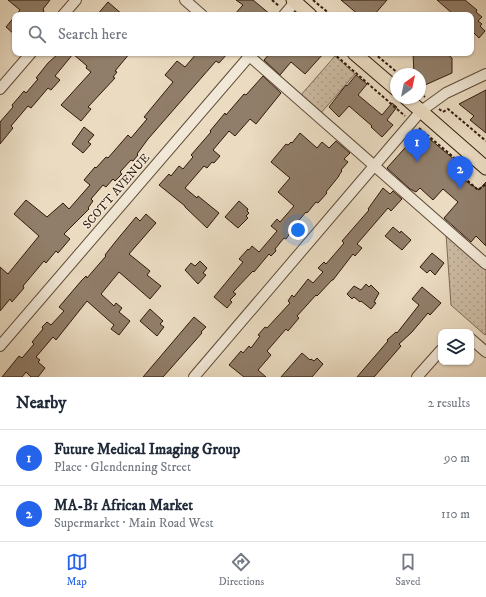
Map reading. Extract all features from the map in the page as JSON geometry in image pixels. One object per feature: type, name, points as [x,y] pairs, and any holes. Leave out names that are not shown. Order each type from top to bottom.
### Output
[{"type":"main road","points":[[294,1],[307,12]]},
{"type":"main road","points":[[357,56],[390,85]]},
{"type":"main road","points":[[413,104],[486,168]]},
{"type":"street","points":[[66,12],[76,0]]},
{"type":"street","points":[[185,0],[199,12]]},
{"type":"street","points":[[286,12],[294,1]]},
{"type":"street","points":[[0,89],[28,56]]},
{"type":"street","name":"SCOTT AVENUE","points":[[0,346],[247,56]]},
{"type":"street","points":[[251,56],[486,264]]},
{"type":"street","points":[[194,377],[421,111],[446,93],[486,74]]},
{"type":"street","points":[[474,342],[486,352]]},
{"type":"street","points":[[417,377],[438,353]]},
{"type":"path","points":[[313,0],[327,12]]},
{"type":"path","points":[[378,56],[392,68]]},
{"type":"path","points":[[426,98],[443,112],[448,109],[486,141]]},
{"type":"shaded area","points":[[335,56],[355,74],[320,114],[300,96]]},
{"type":"shaded area","points":[[446,234],[486,270],[485,335],[451,305]]},
{"type":"building","points":[[8,0],[50,0],[43,9],[43,12],[18,12],[20,10]]},
{"type":"building","points":[[236,0],[253,0],[267,12],[237,12],[243,5]]},
{"type":"building","points":[[341,0],[387,0],[377,12],[355,12]]},
{"type":"building","points":[[437,0],[465,0],[477,10],[476,12],[482,17],[478,21],[482,24],[480,26],[485,31],[479,38],[474,33],[474,12],[451,12]]},
{"type":"building","points":[[108,2],[120,12],[100,12]]},
{"type":"building","points":[[12,20],[12,32],[6,27]]},
{"type":"building","points":[[56,56],[71,56],[55,76],[60,80],[51,90],[48,88],[31,108],[28,106],[11,126],[13,128],[0,144],[0,122],[24,91],[26,93],[38,79],[36,78]]},
{"type":"building","points":[[75,56],[128,56],[115,71],[117,72],[113,77],[115,78],[88,107],[91,109],[81,121],[61,105],[91,72],[86,68],[87,66]]},
{"type":"building","points":[[194,56],[225,56],[219,63],[216,61],[148,139],[133,161],[131,160],[120,172],[122,174],[115,181],[113,179],[106,187],[103,185],[91,199],[93,201],[88,208],[89,209],[64,234],[70,239],[58,253],[56,251],[46,263],[44,261],[12,302],[10,299],[0,311],[0,267],[8,274],[39,236],[14,214],[26,200],[47,217],[63,203],[69,209],[90,185],[84,180],[95,167],[96,168],[106,157],[108,158],[128,135],[131,138],[147,119],[144,117],[173,82],[165,75],[177,61],[185,67]]},
{"type":"building","points":[[267,56],[321,56],[305,74],[291,62],[280,75],[264,60]]},
{"type":"building","points":[[413,56],[450,56],[452,58],[452,73],[426,85],[426,68],[414,68]]},
{"type":"building","points":[[356,75],[367,84],[358,95],[382,115],[391,104],[397,107],[387,120],[393,125],[382,137],[349,106],[339,117],[329,107],[346,85],[347,86]]},
{"type":"building","points":[[263,76],[281,93],[256,124],[250,119],[235,136],[229,131],[213,150],[220,156],[207,168],[204,166],[185,188],[197,198],[198,196],[219,213],[207,228],[185,206],[159,185],[169,174],[171,176],[179,166],[183,169],[193,157],[191,155],[225,113],[226,115],[244,94],[246,95]]},
{"type":"building","points":[[486,90],[486,133],[470,120],[474,116],[459,104]]},
{"type":"building","points":[[84,127],[94,135],[88,142],[91,144],[83,153],[72,144]]},
{"type":"building","points":[[420,131],[455,160],[450,167],[472,186],[479,190],[486,182],[486,246],[476,236],[471,242],[444,218],[458,202],[443,189],[433,200],[420,188],[416,192],[410,189],[387,168]]},
{"type":"building","points":[[300,133],[317,148],[322,142],[329,148],[336,141],[350,153],[344,159],[348,162],[326,192],[327,193],[318,203],[316,202],[307,213],[306,212],[290,231],[291,232],[286,239],[284,238],[275,249],[276,251],[271,256],[269,254],[254,272],[253,271],[233,292],[236,294],[230,300],[232,302],[227,308],[214,297],[243,262],[239,259],[252,246],[259,252],[277,231],[271,226],[277,219],[280,222],[294,206],[278,192],[290,178],[271,162],[286,144],[288,145],[291,142],[292,143]]},
{"type":"building","points":[[383,188],[390,194],[393,191],[402,199],[391,211],[388,208],[357,244],[362,248],[355,256],[353,254],[333,280],[317,296],[316,295],[297,316],[299,318],[288,331],[286,329],[267,351],[271,355],[258,370],[266,377],[244,377],[229,365],[241,351],[243,353],[249,346],[251,348],[260,336],[258,335],[265,327],[267,328],[290,303],[288,301],[292,295],[294,297],[308,279],[313,283],[323,272],[318,268],[324,262],[326,264],[344,243],[342,241],[369,210],[368,209]]},
{"type":"building","points":[[239,201],[248,209],[247,211],[249,213],[246,216],[248,218],[238,228],[225,217]]},
{"type":"building","points":[[146,214],[156,223],[129,254],[150,271],[147,275],[161,286],[150,299],[119,272],[101,294],[114,306],[116,303],[122,308],[119,312],[130,321],[119,335],[111,329],[114,325],[87,301],[56,340],[53,337],[36,357],[40,360],[38,362],[45,368],[38,377],[31,377],[26,372],[22,377],[2,377],[19,356],[22,358],[34,344],[32,342],[43,329],[42,327],[47,322],[51,325],[64,311],[59,307],[82,280],[86,276],[87,278],[106,256],[105,255],[136,217],[140,221]]},
{"type":"building","points":[[393,227],[400,233],[401,231],[411,240],[402,250],[385,236]]},
{"type":"building","points":[[432,253],[444,263],[435,275],[430,270],[427,273],[420,267]]},
{"type":"building","points":[[200,261],[207,268],[203,273],[206,275],[198,284],[185,270],[191,263],[195,266]]},
{"type":"building","points":[[366,284],[369,287],[371,285],[379,293],[374,302],[376,303],[371,309],[354,297],[352,299],[347,294],[354,286],[361,290]]},
{"type":"building","points":[[422,287],[441,303],[430,315],[428,313],[412,332],[399,344],[401,346],[374,377],[357,377],[388,341],[387,340],[396,332],[397,333],[419,305],[412,299]]},
{"type":"building","points":[[150,309],[163,321],[160,324],[164,327],[157,336],[140,321]]},
{"type":"building","points":[[194,317],[206,327],[201,332],[202,333],[163,377],[143,377]]},
{"type":"building","points":[[302,353],[310,360],[311,359],[314,361],[317,358],[323,364],[312,377],[281,377]]},
{"type":"place","name":"Future Medical Imaging Group","points":[[417,162]]},
{"type":"place","name":"MA-B1 African Market","points":[[460,189]]}]
